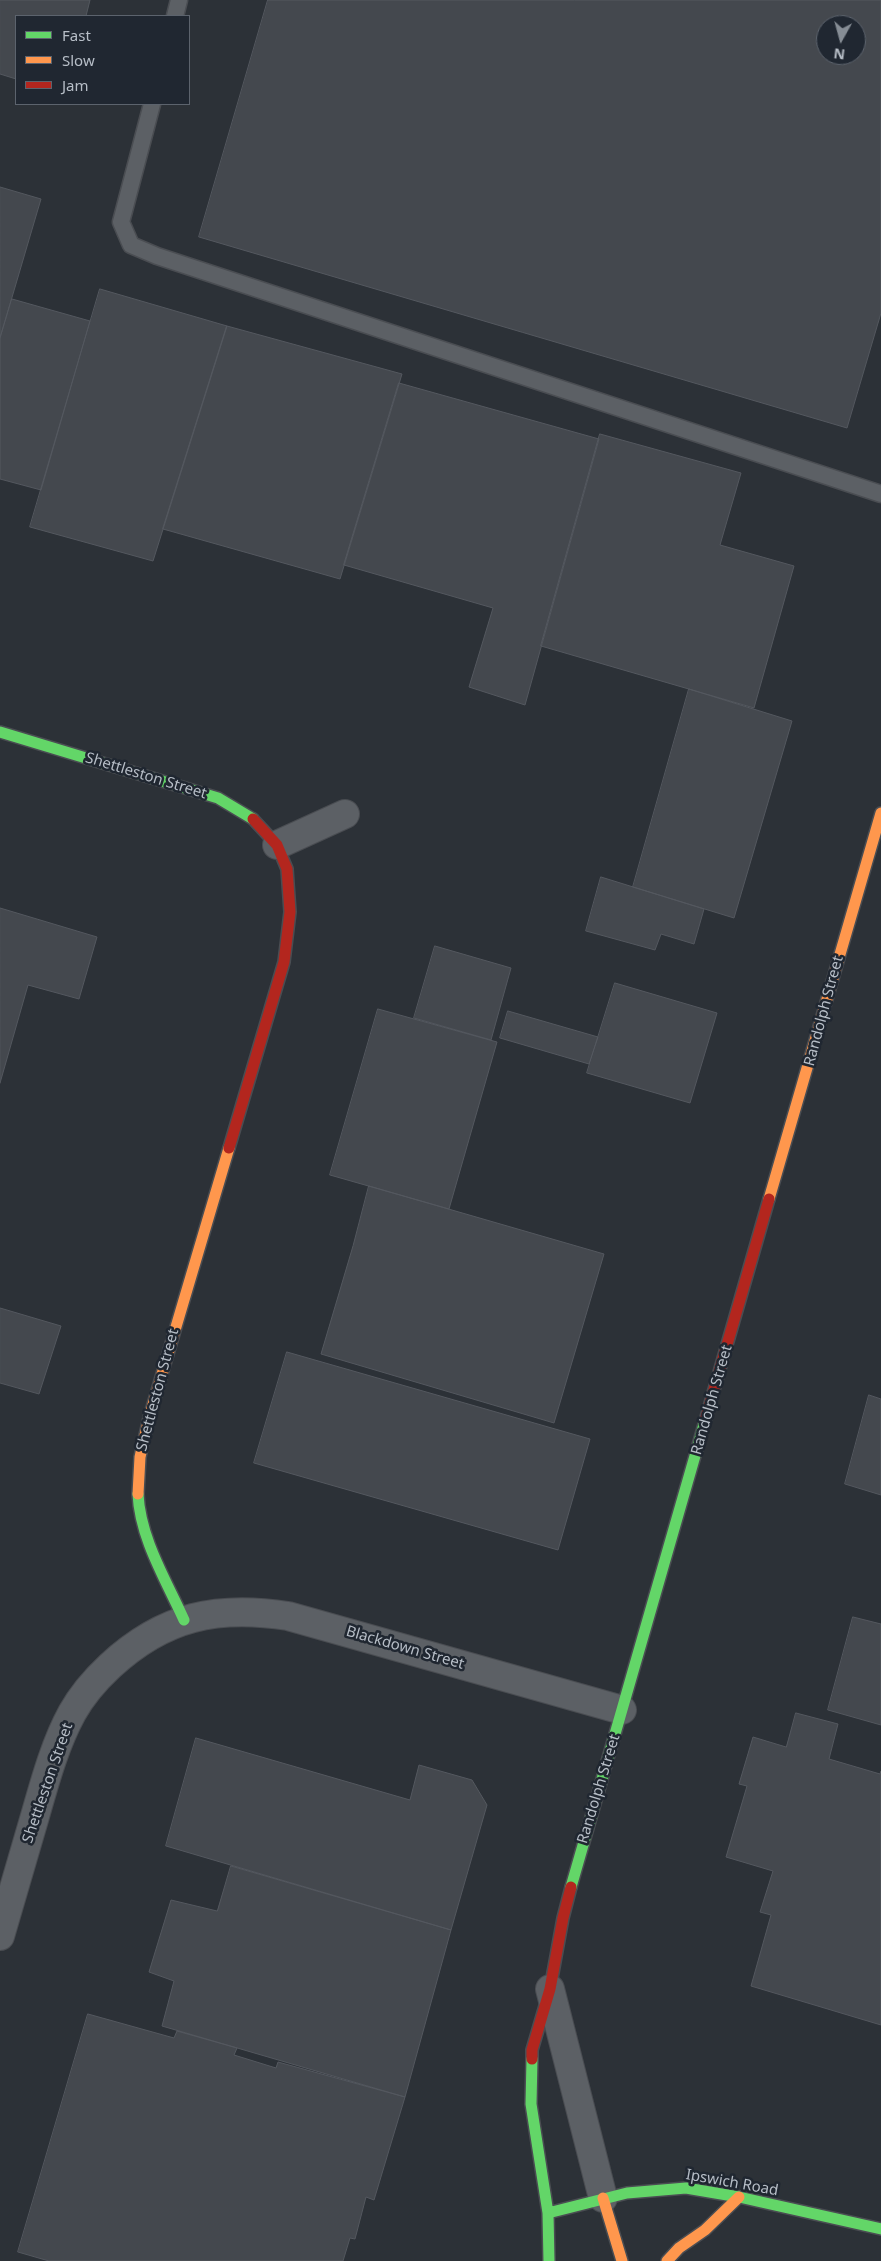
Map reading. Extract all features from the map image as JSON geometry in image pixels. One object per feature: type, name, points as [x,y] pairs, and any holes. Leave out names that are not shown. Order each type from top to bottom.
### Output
[{"type":"main road","name":"Shettleston Street","points":[[0,732],[177,784],[218,798],[256,822],[277,846],[287,869],[290,912],[284,962],[149,1418],[140,1455],[138,1500],[144,1527],[184,1620]]},
{"type":"main road","name":"Randolph Street","points":[[550,2261],[548,2213],[531,2104],[532,2050],[550,1989],[563,1918],[881,813]]},
{"type":"main road","name":"Ipswich Road","points":[[548,2213],[603,2198],[648,2190],[686,2188],[739,2197],[881,2229]]},
{"type":"main road","points":[[667,2261],[679,2248],[704,2230],[739,2197]]},
{"type":"main road","points":[[603,2198],[622,2261]]},
{"type":"street","points":[[277,846],[345,814]]},
{"type":"street","name":"Blackdown Street","points":[[184,1620],[221,1612],[253,1611],[288,1616],[622,1710]]},
{"type":"street","name":"Shettleston Street","points":[[0,1936],[43,1788],[58,1745],[73,1712],[98,1677],[130,1647],[156,1632],[184,1620]]},
{"type":"street","name":"Randolph Street","points":[[550,1989],[603,2198]]},
{"type":"lane","points":[[175,15],[179,0]]},
{"type":"lane","points":[[152,105],[121,222],[131,245],[166,260],[881,494]]},
{"type":"building","points":[[0,0],[90,0],[86,15],[15,15],[15,79],[0,74]]},
{"type":"building","points":[[268,0],[881,0],[881,313],[847,428],[199,237]]},
{"type":"building","points":[[0,187],[41,199],[0,338]]},
{"type":"building","points":[[100,289],[227,326],[153,561],[30,527]]},
{"type":"building","points":[[12,299],[90,321],[41,490],[0,479],[0,338]]},
{"type":"building","points":[[227,326],[402,374],[340,579],[163,529]]},
{"type":"building","points":[[399,383],[599,439],[525,705],[469,687],[493,608],[344,565]]},
{"type":"building","points":[[600,434],[741,473],[720,545],[794,566],[754,708],[541,646]]},
{"type":"building","points":[[689,689],[792,721],[734,918],[633,887]]},
{"type":"building","points":[[601,877],[704,909],[694,944],[661,934],[655,950],[586,931]]},
{"type":"building","points":[[0,908],[97,937],[79,999],[28,985],[0,1083]]},
{"type":"building","points":[[435,946],[511,968],[491,1040],[414,1018]]},
{"type":"building","points":[[615,983],[717,1013],[690,1103],[587,1073]]},
{"type":"building","points":[[378,1009],[497,1042],[449,1209],[330,1175]]},
{"type":"building","points":[[508,1011],[598,1037],[589,1064],[500,1038]]},
{"type":"building","points":[[369,1186],[604,1254],[554,1423],[321,1354]]},
{"type":"building","points":[[0,1308],[61,1326],[39,1394],[0,1383]]},
{"type":"building","points":[[287,1352],[590,1439],[558,1550],[254,1463]]},
{"type":"building","points":[[869,1395],[881,1399],[881,1495],[845,1484]]},
{"type":"building","points":[[853,1617],[881,1624],[881,1725],[828,1710]]},
{"type":"building","points":[[796,1713],[838,1724],[829,1759],[880,1774],[881,1771],[881,2025],[751,1986],[771,1915],[760,1912],[773,1871],[726,1857],[747,1786],[739,1784],[753,1737],[786,1747]]},
{"type":"building","points":[[196,1738],[410,1800],[419,1765],[472,1780],[487,1805],[451,1930],[166,1846]]},
{"type":"building","points":[[231,1866],[451,1930],[405,2097],[162,2026],[174,1981],[149,1972],[171,1900],[217,1911]]},
{"type":"building","points":[[88,2014],[174,2038],[177,2031],[237,2048],[234,2055],[276,2068],[278,2062],[405,2097],[374,2200],[366,2197],[355,2239],[350,2238],[343,2261],[49,2261],[18,2252]]},
{"type":"traffic: fast","points":[[0,732],[218,798],[253,819]]},
{"type":"traffic: fast","points":[[571,1887],[705,1421]]},
{"type":"traffic: fast","points":[[138,1494],[140,1510],[149,1543],[184,1620]]},
{"type":"traffic: fast","points":[[532,2059],[531,2104],[548,2213],[627,2193],[686,2188],[739,2197],[881,2229]]},
{"type":"traffic: fast","points":[[548,2213],[549,2261]]},
{"type":"traffic: slow","points":[[769,1199],[881,813]]},
{"type":"traffic: slow","points":[[138,1494],[140,1457],[149,1418],[229,1148]]},
{"type":"traffic: slow","points":[[667,2261],[679,2248],[705,2230],[739,2197]]},
{"type":"traffic: slow","points":[[603,2198],[622,2261]]},
{"type":"traffic: jam","points":[[229,1148],[284,962],[290,912],[287,869],[277,845],[253,819]]},
{"type":"traffic: jam","points":[[705,1421],[769,1199]]},
{"type":"traffic: jam","points":[[532,2059],[532,2050],[550,1989],[563,1918],[571,1887]]}]
